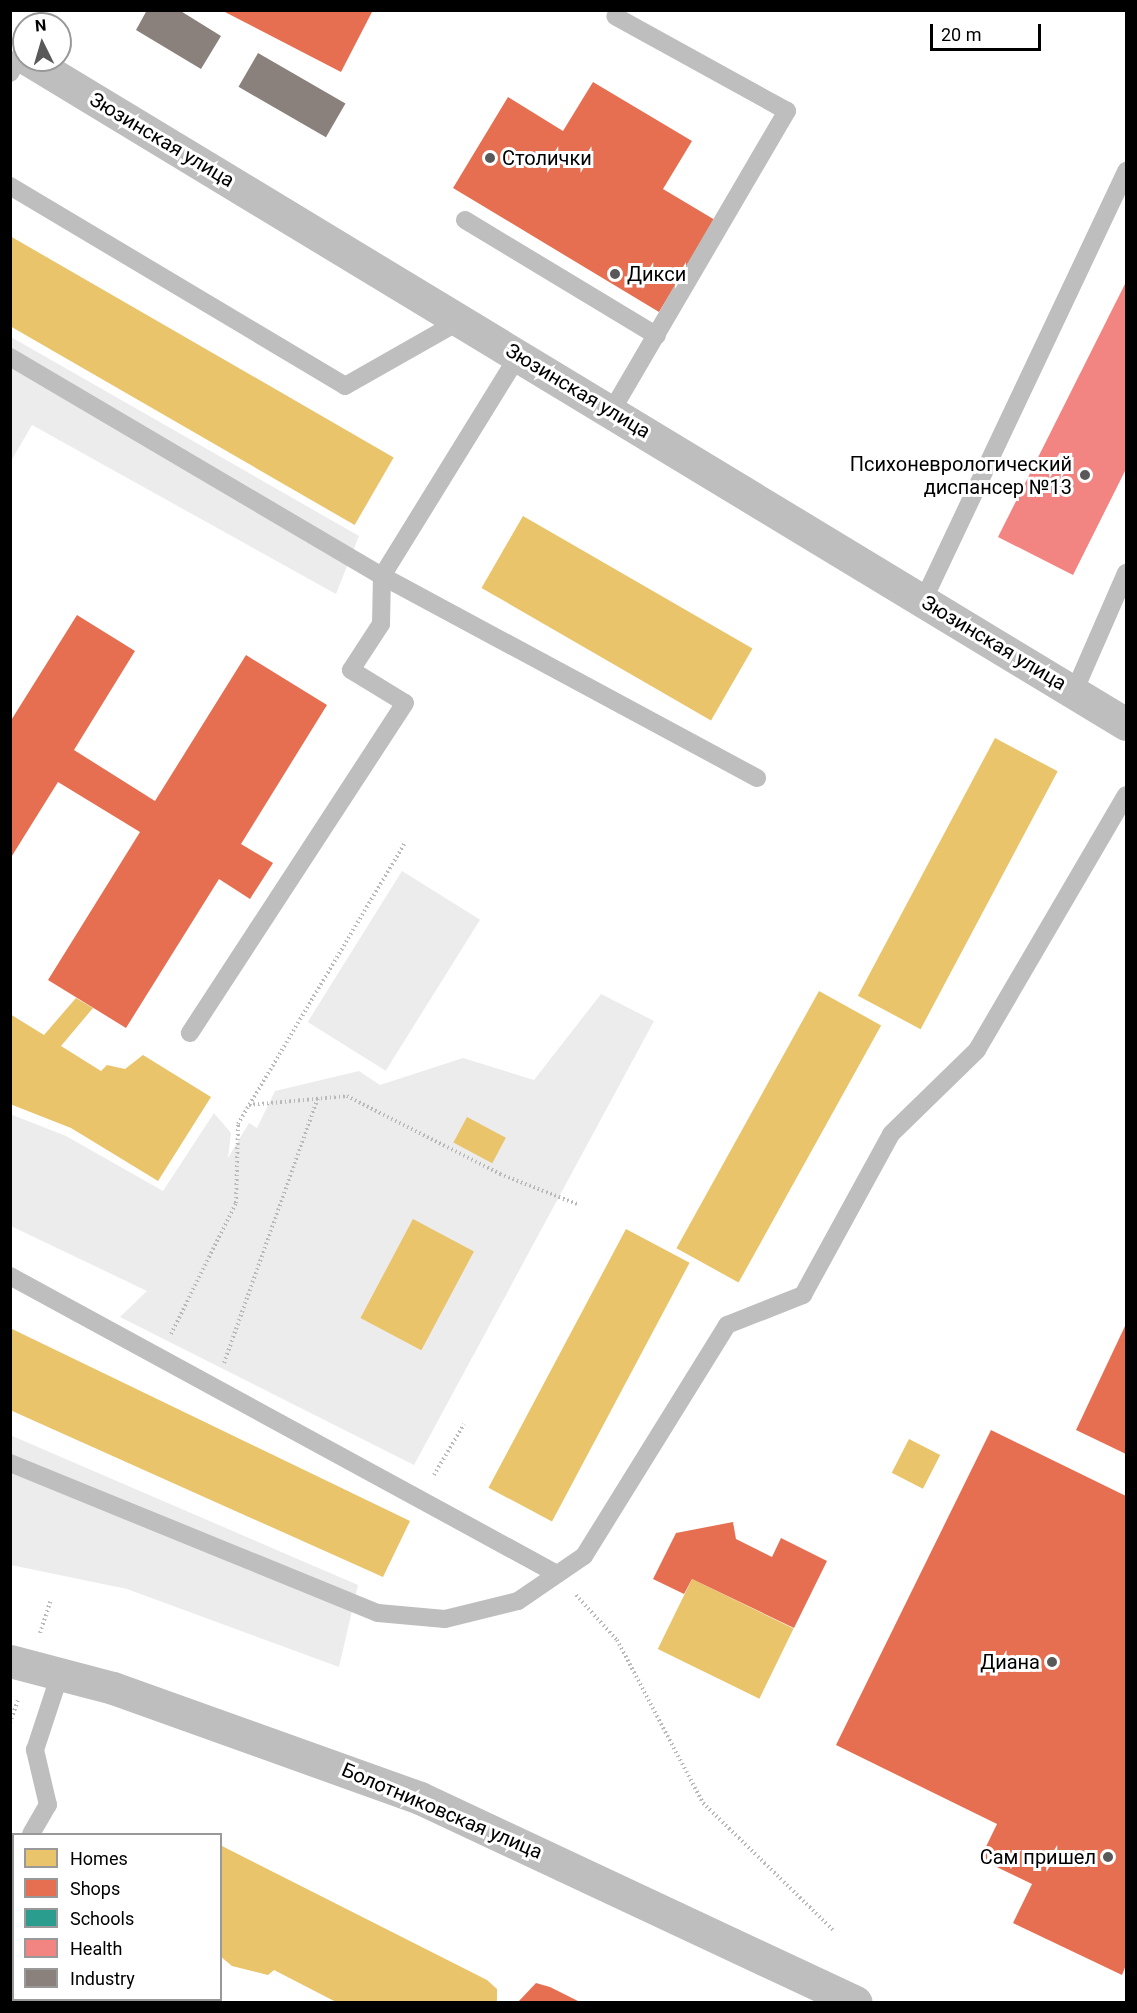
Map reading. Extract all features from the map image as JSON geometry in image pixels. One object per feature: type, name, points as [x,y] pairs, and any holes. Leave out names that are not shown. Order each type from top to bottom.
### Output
[{"type":"street","name":"Зюзинская улица","points":[[41,72],[461,320],[1126,724]]},
{"type":"street","name":"Болотниковская улица","points":[[10,1661],[60,1674],[420,1798],[856,2002]]},
{"type":"lane","points":[[611,412],[787,111],[615,16]]},
{"type":"lane","points":[[923,601],[1126,171]]},
{"type":"lane","points":[[10,186],[345,386],[461,320]]},
{"type":"lane","points":[[465,220],[657,336]]},
{"type":"lane","points":[[190,1033],[405,703],[351,670],[381,624],[382,576],[518,356]]},
{"type":"lane","points":[[10,357],[382,576],[757,778]]},
{"type":"lane","points":[[1074,692],[1126,573]]},
{"type":"lane","points":[[10,1463],[378,1613],[445,1619],[518,1601],[584,1556],[727,1325],[803,1295],[891,1134],[977,1050],[1126,795]]},
{"type":"lane","points":[[10,1276],[422,1496],[557,1574]]},
{"type":"lane","points":[[32,1833],[48,1805],[35,1749],[60,1674]]},
{"type":"path","points":[[160,1356],[236,1203],[238,1124],[405,843]]},
{"type":"path","points":[[249,1106],[347,1096],[501,1174],[576,1204]]},
{"type":"path","points":[[210,1383],[230,1353],[318,1098]]},
{"type":"path","points":[[422,1496],[464,1424]]},
{"type":"path","points":[[557,1574],[618,1640],[703,1803],[834,1931]]},
{"type":"shaded area","points":[[11,337],[359,536],[336,594],[32,425],[11,461]]},
{"type":"shaded area","points":[[402,871],[480,920],[386,1071],[308,1022]]},
{"type":"shaded area","points":[[601,994],[654,1021],[414,1465],[120,1317],[147,1291],[11,1226],[10,1114],[66,1136],[163,1191],[214,1113],[231,1133],[228,1158],[249,1123],[257,1128],[275,1091],[359,1071],[380,1085],[463,1058],[534,1080]]},
{"type":"shaded area","points":[[10,1435],[358,1585],[339,1667],[127,1589],[11,1565]]},
{"type":"shaded area","points":[[89,2001],[144,2001],[144,2002]]},
{"type":"building: Homes","points":[[10,236],[394,457],[355,525],[10,326]]},
{"type":"building: Homes","points":[[523,516],[752,648],[711,720],[482,588]]},
{"type":"building: Homes","points":[[995,738],[1058,771],[921,1029],[858,996]]},
{"type":"building: Homes","points":[[819,991],[881,1025],[739,1283],[676,1248]]},
{"type":"building: Homes","points":[[76,998],[93,1008],[61,1046],[101,1071],[107,1065],[125,1069],[143,1055],[211,1097],[158,1181],[71,1128],[10,1104],[10,1014],[44,1035]]},
{"type":"building: Homes","points":[[467,1117],[506,1138],[492,1163],[453,1143]]},
{"type":"building: Homes","points":[[413,1219],[474,1251],[421,1350],[360,1318]]},
{"type":"building: Homes","points":[[626,1229],[690,1263],[552,1522],[488,1488]]},
{"type":"building: Homes","points":[[10,1328],[410,1521],[383,1577],[10,1410]]},
{"type":"building: Homes","points":[[909,1439],[940,1455],[923,1489],[892,1473]]},
{"type":"building: Homes","points":[[692,1579],[794,1629],[759,1699],[658,1649]]},
{"type":"building: Homes","points":[[222,1846],[487,1980],[497,1989],[497,2002],[336,2002],[274,1970],[268,1975],[232,1966],[222,1958]]},
{"type":"building: Shops","points":[[221,10],[373,10],[341,72]]},
{"type":"building: Shops","points":[[593,82],[692,141],[663,189],[715,220],[659,312],[453,188],[508,97],[563,131]]},
{"type":"building: Shops","points":[[77,615],[135,651],[74,750],[155,801],[246,655],[327,705],[241,844],[273,863],[250,899],[219,879],[126,1028],[48,980],[140,832],[58,782],[10,859],[10,722]]},
{"type":"building: Shops","points":[[1126,1324],[1126,1454],[1076,1430]]},
{"type":"building: Shops","points":[[991,1430],[1126,1496],[1126,1965],[1122,1975],[1013,1923],[1032,1884],[980,1859],[997,1824],[836,1745]]},
{"type":"building: Shops","points":[[733,1522],[736,1539],[772,1557],[781,1538],[827,1561],[794,1628],[692,1579],[684,1594],[653,1579],[676,1533]]},
{"type":"building: Shops","points":[[536,1983],[550,1987],[580,2002],[518,2002]]},
{"type":"building: Schools","points":[[12,1963],[12,2001],[39,2002],[10,2002]]},
{"type":"building: Health","points":[[1126,282],[1126,469],[1073,575],[998,537]]},
{"type":"building: Industry","points":[[147,10],[179,10],[221,36],[201,69],[136,30]]},
{"type":"building: Industry","points":[[258,53],[345,103],[326,137],[238,87]]},
{"type":"place","name":"Столички","points":[[490,158]]},
{"type":"place","name":"Дикси","points":[[615,274]]},
{"type":"place","name":"Психоневрологический диспансер №13","points":[[1085,475]]},
{"type":"place","name":"Диана","points":[[1052,1662]]},
{"type":"place","name":"Сам пришел","points":[[1108,1857]]}]
